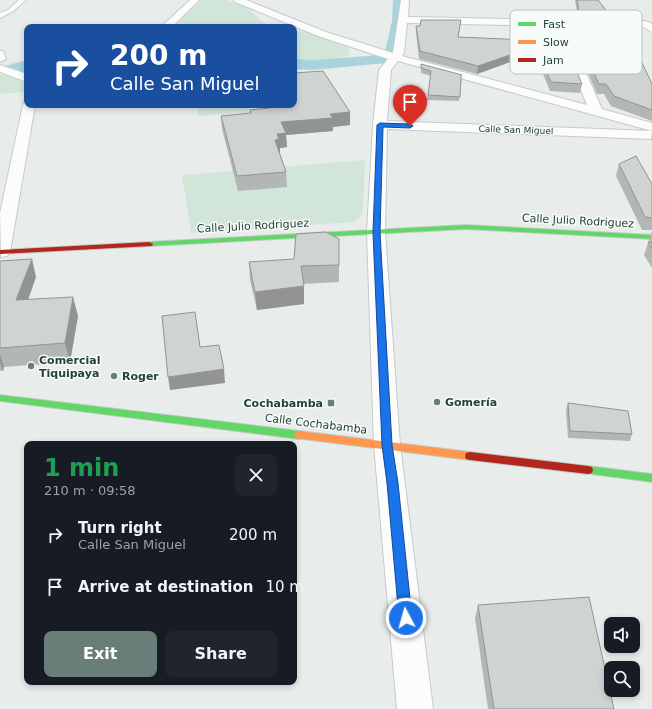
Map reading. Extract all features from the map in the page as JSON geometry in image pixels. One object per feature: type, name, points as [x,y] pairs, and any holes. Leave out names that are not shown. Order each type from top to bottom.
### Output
[{"type":"main road","name":"Calle Julio Rodriguez","points":[[1,252],[466,226],[652,237]]},
{"type":"main road","name":"Calle Cochabamba","points":[[0,398],[652,478]]},
{"type":"street","points":[[169,24],[195,0]]},
{"type":"street","points":[[238,0],[322,34],[395,58],[652,127]]},
{"type":"street","points":[[405,0],[399,53],[385,70],[380,125],[376,232],[387,445],[415,709]]},
{"type":"street","points":[[403,20],[510,23]]},
{"type":"street","points":[[642,23],[652,29]]},
{"type":"street","points":[[0,68],[24,77]]},
{"type":"street","points":[[580,74],[596,111]]},
{"type":"street","points":[[1,252],[28,108]]},
{"type":"street","name":"Calle San Miguel","points":[[380,125],[652,135]]},
{"type":"lane","points":[[0,16],[10,11],[23,0]]},
{"type":"lane","points":[[0,53],[2,58],[0,60]]},
{"type":"green space","points":[[202,0],[227,0],[247,8],[266,24],[175,24]]},
{"type":"green space","points":[[297,31],[304,31],[349,48],[349,55],[311,63],[305,67],[297,67]]},
{"type":"green space","points":[[24,61],[24,71],[4,66],[12,62]]},
{"type":"green space","points":[[0,74],[18,79],[24,83],[24,92],[0,94]]},
{"type":"green space","points":[[197,108],[250,108],[252,112],[199,116]]},
{"type":"green space","points":[[365,160],[363,210],[361,216],[355,222],[191,233],[182,175]]},
{"type":"building","points":[[577,0],[598,0],[606,10],[579,10]]},
{"type":"building","points":[[421,20],[461,20],[458,37],[510,39],[510,55],[478,66],[420,51],[416,26],[420,26]]},
{"type":"building","points":[[642,62],[652,84],[652,110],[614,96],[606,84],[599,84],[594,74],[642,74]]},
{"type":"building","points":[[421,64],[462,75],[460,97],[428,95],[431,71],[421,68]]},
{"type":"building","points":[[323,71],[350,112],[330,114],[333,118],[281,122],[286,133],[277,134],[279,139],[275,140],[286,172],[237,176],[221,116],[251,113],[250,110],[297,108],[297,73]]},
{"type":"building","points":[[548,74],[578,74],[582,84],[551,82]]},
{"type":"building","points":[[636,156],[652,184],[652,218],[645,217],[619,164]]},
{"type":"building","points":[[326,232],[339,239],[339,265],[301,266],[304,286],[255,292],[249,262],[294,259],[296,234]]},
{"type":"building","points":[[648,242],[652,243],[652,249]]},
{"type":"building","points":[[32,259],[16,300],[73,297],[65,343],[0,348],[0,261]]},
{"type":"building","points":[[195,312],[200,347],[219,345],[224,369],[168,377],[162,316]]},
{"type":"building","points":[[568,403],[628,411],[632,434],[570,431]]},
{"type":"building","points":[[589,597],[604,664],[604,697],[611,697],[614,709],[494,709],[478,605]]},
{"type":"waterway","points":[[393,51],[399,21],[399,0]]},
{"type":"waterway","points":[[297,64],[313,65],[380,60]]},
{"type":"waterway","points":[[13,70],[24,66]]},
{"type":"traffic: fast","points":[[149,244],[466,227],[652,237]]},
{"type":"traffic: fast","points":[[0,398],[299,435]]},
{"type":"traffic: fast","points":[[588,470],[652,478]]},
{"type":"traffic: slow","points":[[299,435],[470,456]]},
{"type":"traffic: jam","points":[[0,252],[149,244]]},
{"type":"traffic: jam","points":[[470,456],[588,470]]},
{"type":"place","name":"Comercial Tiquipaya","points":[[31,366]]},
{"type":"place","name":"Roger","points":[[114,376]]},
{"type":"place","name":"Gomería","points":[[437,402]]},
{"type":"place","name":"Cochabamba","points":[[331,403]]},
{"type":"route","points":[[406,618],[387,445],[376,232],[380,125],[410,126]]}]
